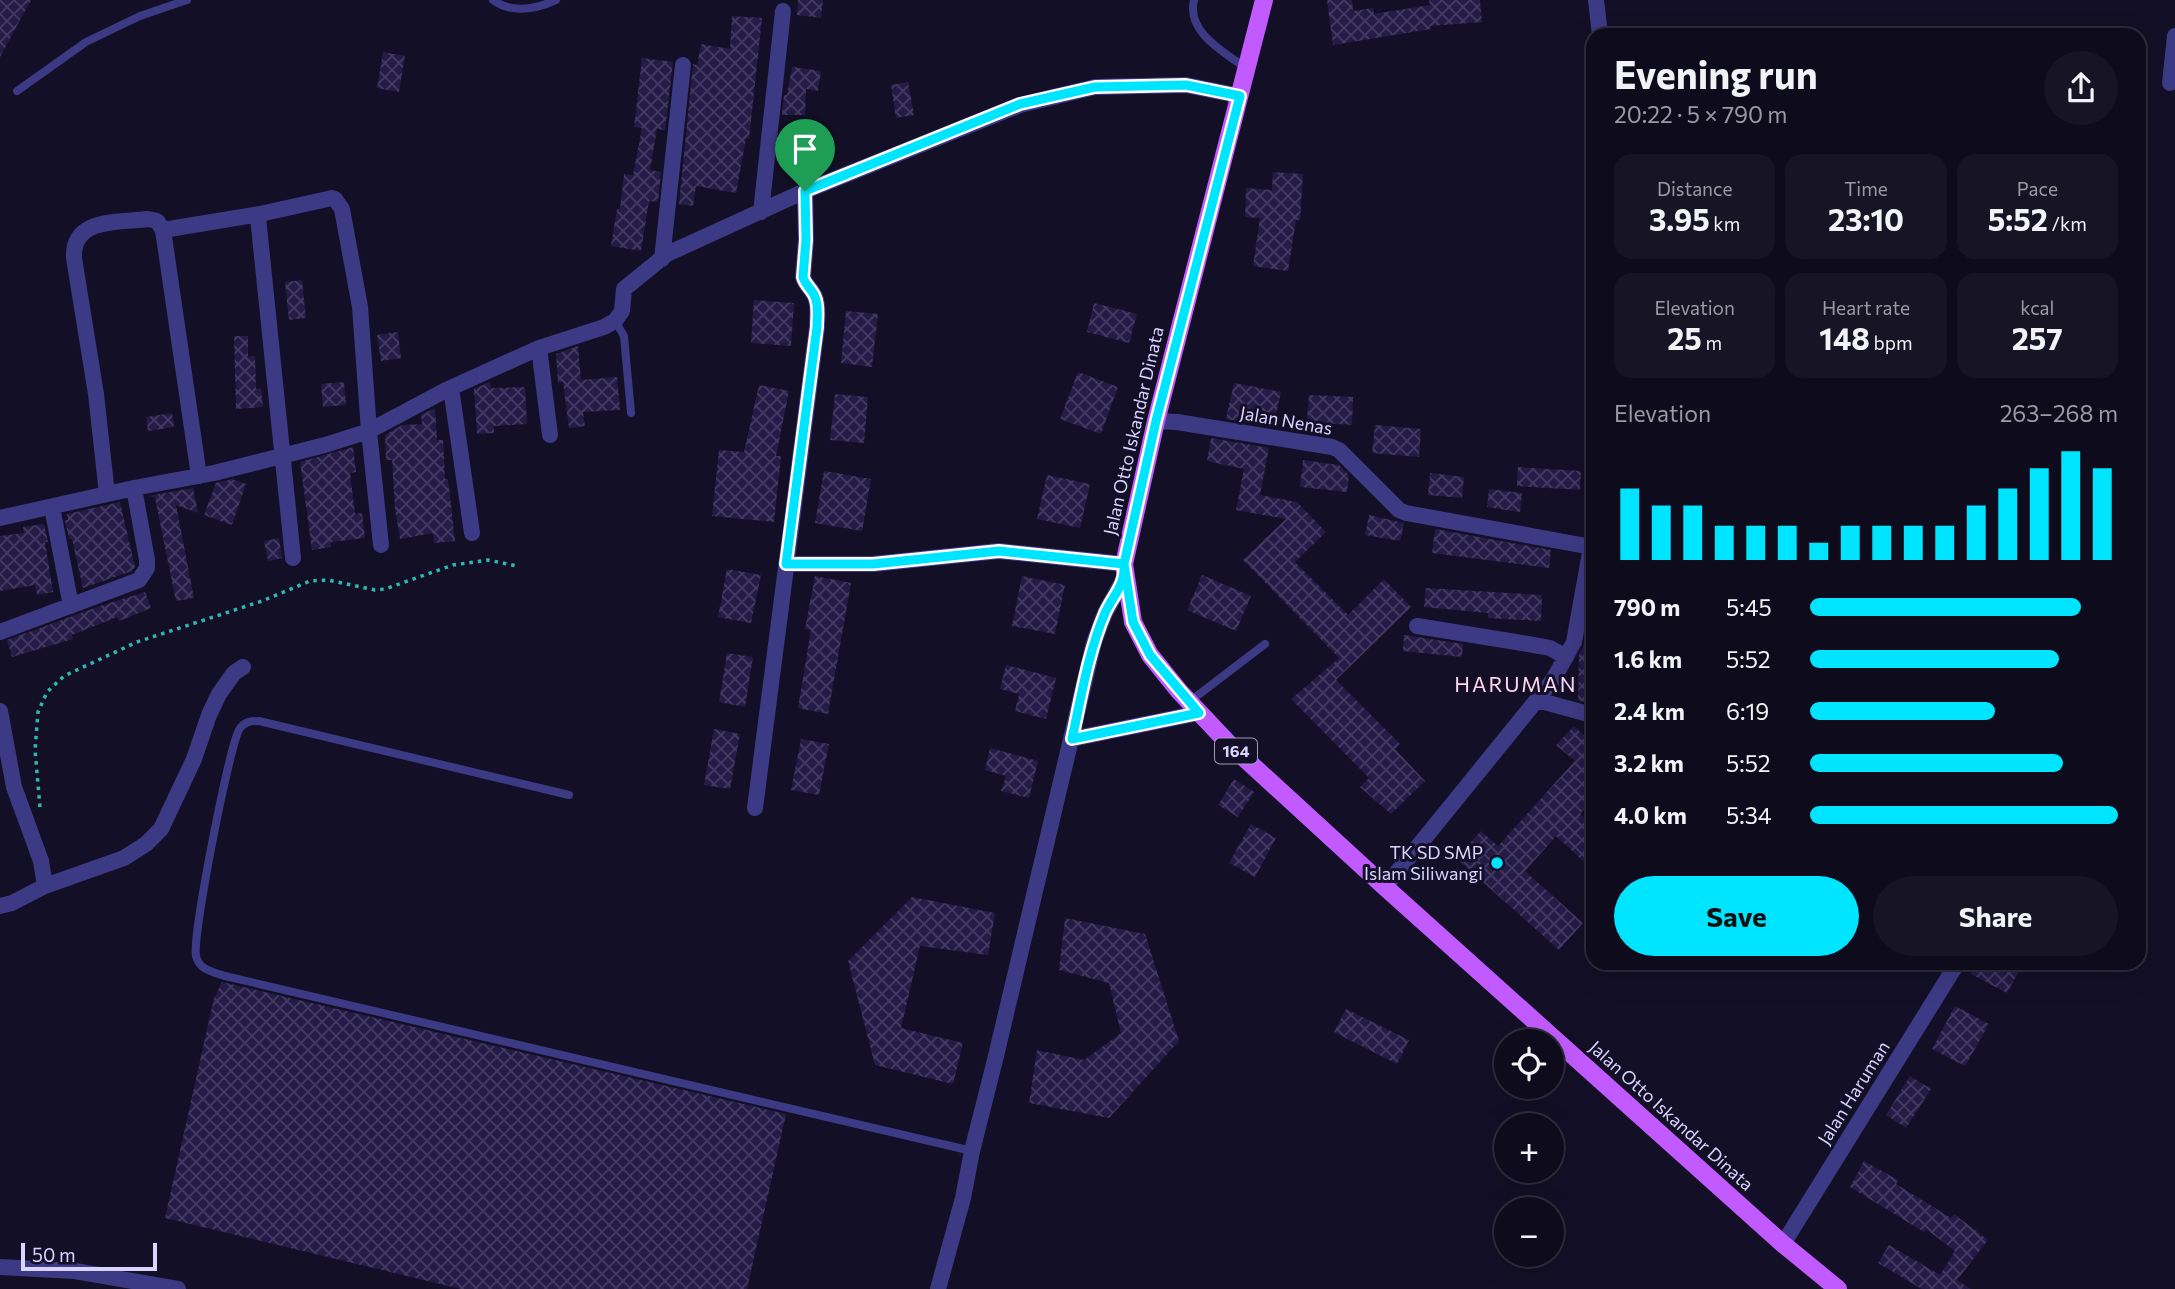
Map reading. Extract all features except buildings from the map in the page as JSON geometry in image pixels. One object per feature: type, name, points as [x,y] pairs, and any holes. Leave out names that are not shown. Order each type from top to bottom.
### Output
[{"type":"main road","name":"Jalan Otto Iskandar Dinata","points":[[1264,0],[1156,421],[1125,571],[1133,622],[1150,655],[1229,744],[1783,1244],[1838,1289]]},
{"type":"street","points":[[1596,0],[1599,28]]},
{"type":"street","points":[[761,212],[783,11]]},
{"type":"street","points":[[2170,83],[2175,36]]},
{"type":"street","points":[[662,258],[683,65]]},
{"type":"street","points":[[0,518],[199,476],[325,445],[369,431],[451,388],[539,348],[615,321],[622,311],[624,289],[662,258],[805,191],[1020,104],[1095,87],[1186,85],[1240,96]]},
{"type":"street","points":[[755,808],[817,327],[818,309],[815,296],[803,277],[806,240],[805,191]]},
{"type":"street","points":[[163,230],[260,214],[332,198],[342,209],[360,307],[381,545]]},
{"type":"street","points":[[260,214],[258,220],[293,558]]},
{"type":"street","points":[[107,495],[96,394],[74,250],[84,229],[94,226],[148,219],[156,222],[163,230],[199,476]]},
{"type":"street","points":[[539,348],[550,435]]},
{"type":"street","points":[[451,388],[472,533]]},
{"type":"street","name":"Jalan Nenas","points":[[1156,421],[1332,447],[1339,450],[1402,512],[1586,546]]},
{"type":"street","points":[[0,632],[133,584],[144,575],[148,559],[134,488]]},
{"type":"street","points":[[52,506],[71,606]]},
{"type":"street","points":[[786,564],[873,564],[999,551],[1125,571],[1094,642],[963,1198],[938,1289]]},
{"type":"street","points":[[1385,887],[1553,680],[1574,642],[1586,579]]},
{"type":"street","points":[[1417,626],[1550,648],[1566,657]]},
{"type":"street","points":[[0,906],[12,903],[45,886],[124,858],[146,844],[161,829],[194,759],[219,694],[234,673],[243,667]]},
{"type":"street","points":[[1537,700],[1586,713]]},
{"type":"street","points":[[1072,739],[1194,707]]},
{"type":"street","points":[[0,711],[14,787],[37,849],[45,886]]},
{"type":"street","name":"Jalan Haruman","points":[[1783,1244],[1953,970]]},
{"type":"street","points":[[0,1267],[75,1271],[178,1289]]},
{"type":"lane","points":[[18,91],[86,43],[140,16],[187,0]]},
{"type":"lane","points":[[493,0],[498,4],[523,10],[556,0]]},
{"type":"lane","points":[[1194,0],[1194,19],[1202,34],[1247,69]]},
{"type":"lane","points":[[615,321],[624,336],[631,413]]},
{"type":"lane","points":[[1194,707],[1265,644]]},
{"type":"lane","points":[[569,794],[260,721],[248,721],[241,726],[237,735],[227,774],[199,915],[196,957],[200,965],[208,971],[225,976],[972,1151]]},
{"type":"path","points":[[41,813],[35,750],[38,712],[47,692],[64,677],[137,642],[262,601],[310,581],[328,580],[375,590],[453,565],[488,561],[517,566]]},
{"type":"place","name":"TK SD SMP Islam Siliwangi","points":[[1497,863]]},
{"type":"district","name":"HARUMAN","points":[[1516,685]]},
{"type":"route","points":[[805,191],[806,240],[803,277],[815,296],[818,309],[786,564],[873,564],[999,551],[1124,564],[1125,577],[1105,612],[1094,642],[1072,739],[1199,713],[1150,655],[1133,622],[1124,564],[1156,421],[1240,96],[1186,85],[1095,87],[1020,104],[805,191]]}]
